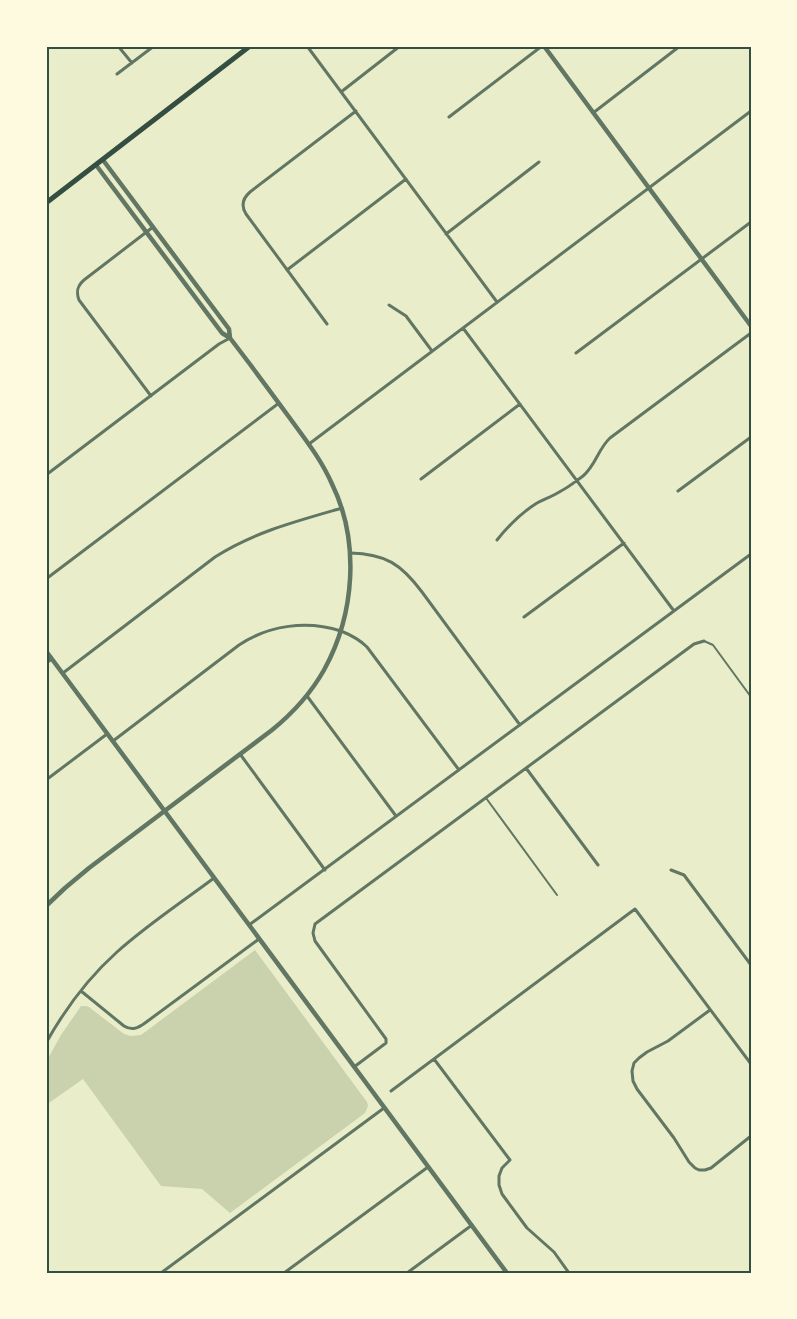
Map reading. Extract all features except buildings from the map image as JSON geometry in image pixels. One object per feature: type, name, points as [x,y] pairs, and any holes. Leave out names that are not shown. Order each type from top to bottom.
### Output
[{"type":"main road","points":[[46,203],[250,46]]},
{"type":"street","points":[[118,46],[132,63]]},
{"type":"street","points":[[117,74],[154,46]]},
{"type":"street","points":[[307,46],[497,302]]},
{"type":"street","points":[[341,92],[400,46]]},
{"type":"street","points":[[449,117],[543,46],[751,326]]},
{"type":"street","points":[[593,113],[680,46]]},
{"type":"street","points":[[327,324],[246,214],[243,202],[245,196],[356,111]]},
{"type":"street","points":[[309,444],[751,111]]},
{"type":"street","points":[[103,160],[229,329],[230,338]]},
{"type":"street","points":[[446,234],[539,162]]},
{"type":"street","points":[[46,906],[72,882],[279,725],[293,711],[307,695],[324,670],[334,650],[349,592],[350,553],[342,508],[332,483],[320,461],[230,338],[222,333],[96,164]]},
{"type":"street","points":[[287,270],[406,179]]},
{"type":"street","points":[[576,353],[751,222]]},
{"type":"street","points":[[151,396],[80,300],[77,291],[79,285],[84,280],[153,227]]},
{"type":"street","points":[[389,305],[406,316],[432,351]]},
{"type":"street","points":[[463,328],[674,611]]},
{"type":"street","points":[[497,540],[511,523],[522,514],[577,481],[592,466],[602,446],[610,438],[751,333]]},
{"type":"street","points":[[46,475],[219,344],[230,338]]},
{"type":"street","points":[[46,579],[279,403]]},
{"type":"street","points":[[421,479],[520,404]]},
{"type":"street","points":[[678,491],[751,437]]},
{"type":"street","points":[[63,673],[215,557],[233,546],[261,533],[342,508]]},
{"type":"street","points":[[524,617],[624,543]]},
{"type":"street","points":[[350,553],[381,557],[398,565],[406,572],[520,725]]},
{"type":"street","points":[[249,925],[751,554]]},
{"type":"street","points":[[113,741],[235,648],[250,639],[272,630],[294,626],[320,626],[355,637],[368,647],[459,770]]},
{"type":"street","points":[[354,1067],[382,1046],[386,1040],[384,1034],[315,941],[314,927],[319,921],[694,644],[704,641]]},
{"type":"street","points":[[46,651],[507,1273]]},
{"type":"street","points":[[46,664],[52,659]]},
{"type":"street","points":[[307,695],[396,816]]},
{"type":"street","points":[[46,780],[107,734]]},
{"type":"street","points":[[240,754],[325,870]]},
{"type":"street","points":[[526,768],[598,865]]},
{"type":"street","points":[[671,870],[684,875],[751,965]]},
{"type":"street","points":[[46,1043],[81,991],[109,959],[214,878]]},
{"type":"street","points":[[391,1091],[635,909],[751,1064]]},
{"type":"street","points":[[81,991],[126,1027],[136,1028],[259,938]]},
{"type":"street","points":[[710,1010],[668,1041],[641,1056],[634,1064],[632,1074],[637,1089],[674,1138],[686,1159],[695,1168],[701,1170],[711,1168],[751,1136]]},
{"type":"street","points":[[434,1059],[510,1160],[502,1168],[499,1181],[500,1190],[504,1198],[531,1232],[554,1252],[569,1273]]},
{"type":"street","points":[[162,1273],[384,1108]]},
{"type":"street","points":[[284,1273],[428,1166]]},
{"type":"street","points":[[407,1273],[472,1225]]},
{"type":"lane","points":[[704,641],[713,646],[751,697]]},
{"type":"lane","points":[[486,798],[557,895]]},
{"type":"green space","points":[[255,950],[367,1102],[368,1106],[365,1113],[230,1213],[202,1189],[161,1186],[83,1079],[46,1105],[46,1062],[61,1035],[81,1006],[89,1007],[124,1034],[131,1036],[141,1035]]}]
